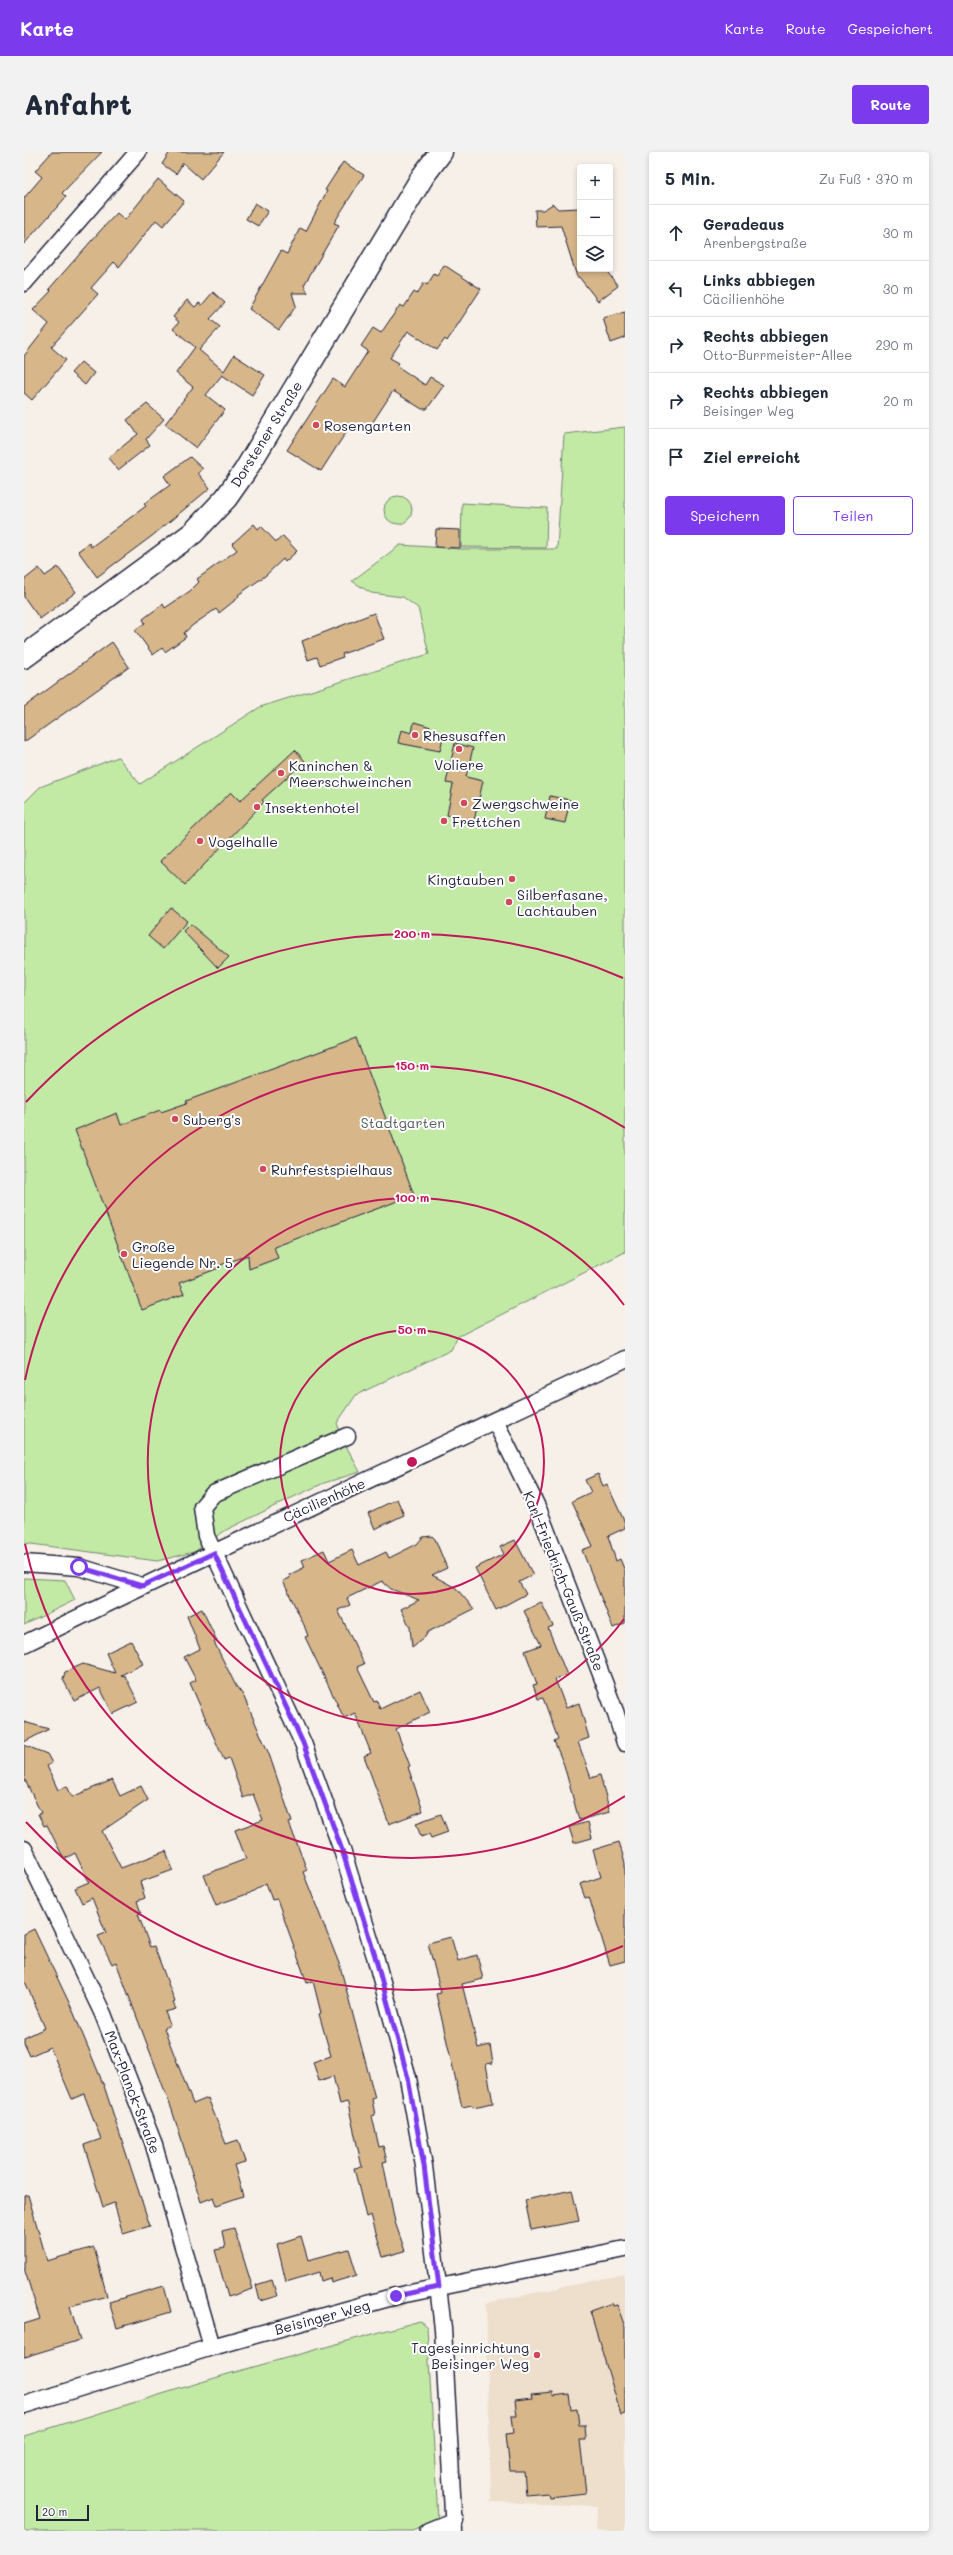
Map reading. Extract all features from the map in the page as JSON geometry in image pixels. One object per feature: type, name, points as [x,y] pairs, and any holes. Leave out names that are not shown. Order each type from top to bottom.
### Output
[{"type":"main road","name":"Dorstener Straße","points":[[24,657],[193,533],[226,498],[245,471],[423,176],[441,152]]},
{"type":"street","points":[[24,283],[138,152]]},
{"type":"street","name":"Cäcilienhöhe","points":[[24,1644],[142,1586],[214,1553],[261,1528],[495,1421],[625,1359]]},
{"type":"street","name":"Karl-Friedrich-Gauß-Straße","points":[[495,1421],[539,1511],[615,1711],[625,1743]]},
{"type":"street","points":[[347,1436],[213,1494],[202,1507],[206,1536],[303,1743],[342,1850],[372,1949],[408,2078],[424,2166],[439,2287],[448,2385],[455,2525],[428,2531]]},
{"type":"street","points":[[24,1563],[79,1567],[142,1586]]},
{"type":"street","name":"Max-Planck-Straße","points":[[24,1849],[102,2014],[153,2142],[212,2347]]},
{"type":"street","name":"Beisinger Weg","points":[[24,2405],[212,2347],[396,2296],[625,2249]]},
{"type":"shaded area","name":"Tageseinrichtung Beisinger Weg","points":[[625,2274],[625,2531],[596,2531],[597,2506],[491,2502],[486,2303]]},
{"type":"green space","name":"Stadtgarten","points":[[625,427],[625,1252],[457,1337],[451,1350],[356,1395],[337,1423],[342,1438],[360,1472],[324,1483],[287,1500],[226,1530],[194,1552],[157,1561],[24,1543],[24,803],[40,787],[118,757],[140,784],[260,707],[429,654],[418,608],[403,597],[371,593],[352,581],[400,545],[460,549],[557,549],[564,434]]},
{"type":"green space","points":[[398,496],[408,500],[412,510],[408,520],[398,524],[388,520],[384,510],[388,500]]},
{"type":"green space","points":[[462,503],[547,508],[546,548],[461,547]]},
{"type":"green space","points":[[24,1578],[65,1580],[75,1600],[24,1625]]},
{"type":"green space","points":[[420,2321],[427,2327],[438,2519],[411,2531],[24,2531],[24,2436],[228,2374]]},
{"type":"building","points":[[52,152],[102,152],[62,193],[66,197],[24,244],[24,198],[42,177],[35,171]]},
{"type":"building","points":[[170,152],[224,152],[201,179],[183,163],[176,174],[162,164]]},
{"type":"building","points":[[343,162],[364,175],[334,223],[339,225],[304,285],[308,293],[292,293],[296,306],[279,330],[249,309],[281,251],[287,254],[300,228],[306,231],[327,191],[325,190]]},
{"type":"building","points":[[158,179],[184,201],[163,226],[156,220],[119,267],[114,262],[91,288],[98,294],[51,347],[66,360],[32,400],[24,393],[24,356],[49,324],[33,310],[51,291],[49,289],[117,213],[125,220]]},
{"type":"building","points":[[255,203],[268,211],[258,226],[246,219]]},
{"type":"building","points":[[553,204],[558,209],[577,208],[577,272],[607,272],[618,286],[598,301],[579,277],[577,277],[561,226],[536,227],[535,210],[543,210]]},
{"type":"building","points":[[444,265],[481,289],[447,341],[445,339],[437,350],[408,331],[390,358],[399,363],[397,366],[425,385],[430,377],[444,385],[427,409],[422,409],[393,391],[369,428],[360,423],[355,430],[350,426],[321,471],[287,450],[333,379],[345,387],[368,351],[361,346],[373,328],[381,333],[400,305],[404,307],[414,292],[417,294],[424,283],[427,285],[434,274],[437,276]]},
{"type":"building","points":[[213,292],[225,303],[210,319],[220,327],[199,350],[224,371],[234,355],[265,375],[252,395],[222,375],[206,395],[225,410],[196,448],[165,424],[193,387],[176,373],[195,347],[173,329],[179,322],[173,317],[187,300],[195,307],[199,303],[202,305]]},
{"type":"building","points":[[625,312],[625,338],[611,343],[603,318]]},
{"type":"building","points":[[81,362],[94,373],[85,385],[71,373]]},
{"type":"building","points":[[147,404],[164,419],[146,439],[150,445],[118,470],[108,458],[138,434],[127,420]]},
{"type":"building","points":[[190,457],[203,469],[198,473],[210,488],[152,536],[97,577],[78,551],[89,543],[91,547],[146,506],[144,504],[170,485],[164,476]]},
{"type":"building","points":[[254,524],[258,529],[261,526],[276,542],[283,536],[297,551],[285,562],[283,559],[265,576],[238,595],[239,597],[219,613],[216,609],[193,625],[184,633],[186,637],[165,652],[162,648],[153,655],[135,630],[145,623],[143,619],[163,604],[165,608],[190,591],[199,582],[197,579],[237,550],[232,544]]},
{"type":"building","points":[[436,529],[460,530],[460,548],[435,547]]},
{"type":"building","points":[[58,567],[76,592],[40,619],[24,597],[24,580],[39,568],[45,576]]},
{"type":"building","points":[[374,613],[384,639],[342,654],[343,657],[320,665],[317,657],[308,660],[302,641]]},
{"type":"building","points":[[112,642],[129,667],[24,742],[24,707]]},
{"type":"building","name":"Rhesusaffen","points":[[414,722],[431,727],[430,733],[443,737],[440,751],[398,743],[401,730],[412,733]]},
{"type":"building","points":[[455,743],[473,748],[466,777],[483,781],[474,821],[447,815],[453,784],[446,783]]},
{"type":"building","name":"Vogelhalle","points":[[295,750],[305,761],[262,800],[264,802],[185,885],[160,861],[231,792],[240,801]]},
{"type":"building","points":[[550,796],[570,800],[565,823],[545,819]]},
{"type":"building","points":[[171,908],[187,921],[163,949],[148,936]]},
{"type":"building","points":[[190,924],[229,957],[218,968],[183,931]]},
{"type":"building","name":"Ruhrfestspielhaus","points":[[356,1038],[414,1195],[274,1247],[278,1258],[249,1269],[248,1255],[218,1266],[219,1268],[179,1283],[184,1294],[142,1310],[75,1130],[117,1113],[121,1125],[160,1110],[161,1112],[187,1103],[186,1101]]},
{"type":"building","points":[[598,1474],[603,1486],[607,1484],[625,1523],[625,1528],[608,1536],[616,1561],[620,1559],[625,1571],[625,1623],[613,1628],[582,1550],[593,1546],[572,1501],[591,1492],[585,1480]]},
{"type":"building","points":[[397,1499],[404,1515],[375,1529],[368,1513]]},
{"type":"building","points":[[432,1536],[435,1539],[447,1568],[432,1575],[456,1588],[474,1609],[428,1632],[425,1637],[412,1647],[410,1627],[401,1609],[419,1600],[391,1589],[382,1581],[347,1598],[350,1605],[338,1610],[364,1664],[357,1667],[374,1702],[377,1701],[380,1709],[420,1690],[430,1712],[396,1729],[410,1766],[408,1767],[423,1811],[389,1824],[364,1756],[371,1753],[355,1713],[344,1718],[305,1637],[308,1636],[304,1625],[283,1581],[290,1578],[289,1575],[305,1567],[302,1560],[324,1550],[329,1561],[352,1550],[359,1565],[386,1552],[389,1558],[417,1544],[423,1537]]},
{"type":"building","points":[[515,1540],[533,1575],[519,1582],[526,1594],[496,1610],[475,1568],[504,1554],[500,1547]]},
{"type":"building","points":[[541,1602],[553,1626],[548,1628],[567,1675],[555,1679],[566,1708],[579,1703],[589,1738],[578,1742],[591,1778],[600,1775],[610,1812],[579,1820],[564,1765],[554,1741],[558,1739],[543,1698],[538,1699],[533,1685],[537,1684],[525,1651],[541,1645],[524,1611]]},
{"type":"building","points":[[202,1609],[217,1641],[214,1642],[236,1686],[243,1695],[269,1754],[292,1822],[289,1823],[307,1870],[303,1872],[340,1966],[375,2098],[372,2099],[375,2115],[372,2116],[379,2147],[383,2146],[387,2161],[383,2162],[395,2222],[405,2251],[383,2257],[371,2215],[366,2217],[354,2168],[362,2167],[348,2104],[347,2102],[340,2104],[333,2076],[319,2081],[313,2062],[331,2056],[319,2014],[321,2013],[313,1981],[307,1983],[277,1899],[272,1900],[266,1883],[250,1893],[216,1905],[204,1875],[246,1859],[235,1830],[263,1820],[253,1794],[243,1798],[229,1758],[224,1760],[190,1683],[196,1680],[184,1657],[200,1649],[187,1616]]},
{"type":"building","points":[[131,1641],[143,1664],[121,1675],[125,1676],[138,1702],[113,1714],[100,1688],[74,1701],[63,1679],[65,1672],[83,1664],[115,1673],[106,1653]]},
{"type":"building","points":[[24,1722],[49,1729],[24,1742]]},
{"type":"building","points":[[24,1745],[47,1754],[52,1763],[47,1766],[58,1790],[67,1786],[72,1797],[112,1780],[120,1796],[141,1786],[148,1800],[102,1831],[121,1868],[166,1851],[173,1870],[140,1882],[145,1898],[137,1901],[141,1913],[138,1914],[150,1947],[154,1946],[175,2002],[173,2003],[176,2009],[165,2012],[170,2025],[164,2028],[193,2104],[208,2098],[226,2144],[238,2140],[245,2162],[234,2165],[243,2196],[217,2205],[214,2197],[201,2202],[172,2110],[116,1962],[112,1964],[98,1936],[106,1933],[92,1898],[82,1903],[75,1888],[89,1882],[75,1853],[64,1859],[47,1825],[44,1826],[38,1814],[41,1813],[24,1778]]},
{"type":"building","points":[[441,1814],[448,1832],[431,1838],[429,1834],[421,1837],[416,1823]]},
{"type":"building","points":[[588,1822],[592,1838],[574,1843],[569,1827]]},
{"type":"building","points":[[619,1842],[625,1863],[625,1961],[610,1965],[589,1897],[585,1898],[580,1884],[601,1877],[593,1850]]},
{"type":"building","points":[[34,1929],[73,2011],[104,2086],[150,2226],[123,2234],[114,2203],[103,2207],[84,2145],[101,2139],[84,2094],[72,2099],[50,2047],[30,2056],[24,2043],[24,2038],[45,2028],[24,1979],[24,1934]]},
{"type":"building","points":[[451,1937],[458,1961],[477,1955],[483,1979],[462,1984],[478,2048],[490,2045],[493,2063],[486,2064],[493,2103],[473,2107],[472,2105],[462,2107],[436,1994],[441,1993],[428,1943]]},
{"type":"building","points":[[572,2190],[579,2221],[531,2230],[525,2200]]},
{"type":"building","points":[[28,2195],[47,2261],[94,2247],[107,2296],[70,2306],[80,2340],[24,2357],[24,2324],[40,2319],[24,2268],[24,2196]]},
{"type":"building","points":[[234,2228],[253,2289],[228,2297],[215,2250],[225,2248],[222,2231]]},
{"type":"building","points":[[301,2236],[308,2260],[349,2249],[357,2275],[331,2283],[330,2278],[321,2281],[319,2272],[286,2282],[277,2244]]},
{"type":"building","points":[[272,2280],[277,2296],[260,2301],[256,2285]]},
{"type":"building","points":[[164,2286],[171,2312],[117,2328],[109,2302]]},
{"type":"building","points":[[612,2303],[613,2306],[617,2305],[625,2327],[625,2414],[621,2415],[590,2311]]},
{"type":"building","points":[[553,2392],[553,2396],[569,2394],[571,2410],[577,2409],[579,2425],[585,2425],[586,2440],[580,2440],[586,2493],[549,2497],[548,2493],[526,2495],[524,2471],[510,2471],[506,2434],[513,2433],[511,2416],[517,2416],[515,2400],[532,2398],[531,2394]]},
{"type":"place","name":"Rosengarten","points":[[316,425]]},
{"type":"place","name":"Rhesusaffen","points":[[415,735]]},
{"type":"place","name":"Voliere","points":[[459,749]]},
{"type":"place","name":"Kaninchen & Meerschweinchen","points":[[281,773]]},
{"type":"place","name":"Zwergschweine","points":[[464,803]]},
{"type":"place","name":"Insektenhotel","points":[[257,807]]},
{"type":"place","name":"Frettchen","points":[[444,821]]},
{"type":"place","name":"Vogelhalle","points":[[200,841]]},
{"type":"place","name":"Kingtauben","points":[[512,879]]},
{"type":"place","name":"Silberfasane, Lachtauben","points":[[509,902]]},
{"type":"place","name":"Suberg's","points":[[175,1119]]},
{"type":"place","name":"Ruhrfestspielhaus","points":[[263,1169]]},
{"type":"place","name":"Große Liegende Nr. 5","points":[[124,1254]]},
{"type":"place","name":"Tageseinrichtung Beisinger Weg","points":[[537,2355]]},
{"type":"route","points":[[79,1567],[142,1586],[214,1553],[303,1743],[342,1850],[375,1956],[408,2078],[424,2166],[439,2287],[396,2296]]}]
